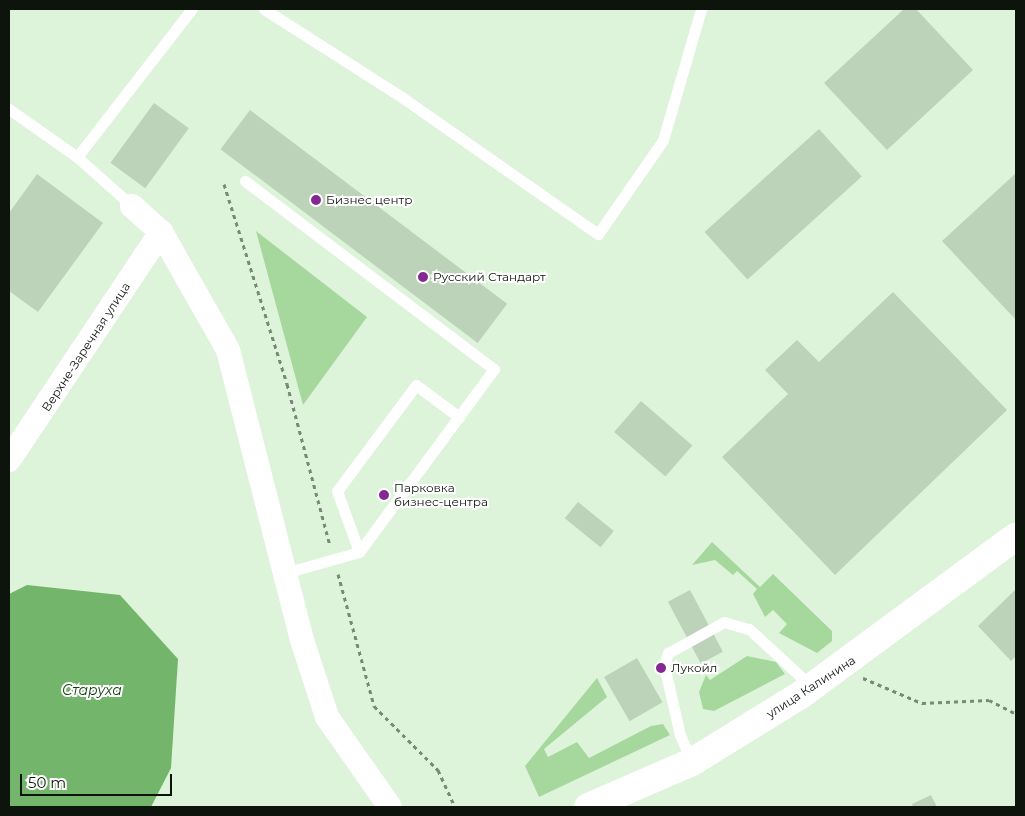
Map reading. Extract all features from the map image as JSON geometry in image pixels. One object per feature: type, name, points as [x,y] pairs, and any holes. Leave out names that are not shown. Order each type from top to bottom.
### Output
[{"type":"main road","name":"улица Калинина","points":[[588,807],[692,762],[842,669],[1016,536]]},
{"type":"street","points":[[132,206],[161,232],[228,350],[285,573],[327,717],[390,807]]},
{"type":"street","name":"Верхне-Заречная улица","points":[[9,460],[161,232]]},
{"type":"lane","points":[[78,157],[192,9]]},
{"type":"lane","points":[[264,9],[403,98],[598,234],[663,140],[700,9]]},
{"type":"lane","points":[[9,109],[78,157],[132,206]]},
{"type":"lane","points":[[245,181],[494,369],[359,552],[285,573]]},
{"type":"lane","points":[[359,552],[337,491],[342,484],[416,385],[458,417]]},
{"type":"lane","points":[[692,762],[680,734],[664,664],[668,652],[724,622],[749,629],[812,687]]},
{"type":"path","points":[[842,669],[922,702],[989,700],[1016,714]]},
{"type":"shaded area","points":[[256,231],[367,317],[303,405]]},
{"type":"shaded area","points":[[712,542],[760,587],[773,574],[832,631],[832,641],[817,653],[779,633],[787,624],[773,610],[765,617],[753,594],[757,589],[737,571],[733,575],[715,560],[692,565]]},
{"type":"shaded area","points":[[747,656],[776,662],[785,674],[714,711],[703,709],[699,692],[706,675],[710,680]]},
{"type":"shaded area","points":[[597,678],[607,697],[544,749],[548,757],[577,742],[589,758],[651,726],[663,724],[670,735],[539,797],[525,766]]},
{"type":"water","name":"Старуха","points":[[27,585],[120,595],[178,659],[171,768],[151,807],[9,807],[9,594]]},
{"type":"building","points":[[904,9],[916,9],[973,70],[887,150],[824,83]]},
{"type":"building","points":[[154,103],[189,128],[145,188],[111,163]]},
{"type":"building","points":[[250,110],[507,304],[478,343],[221,149]]},
{"type":"building","points":[[819,129],[862,177],[747,280],[705,232]]},
{"type":"building","points":[[1016,173],[1016,320],[942,241]]},
{"type":"building","points":[[37,174],[103,223],[38,312],[9,291],[9,213]]},
{"type":"building","points":[[893,292],[1007,410],[835,575],[722,457],[788,394],[765,370],[797,340],[819,362]]},
{"type":"building","points":[[641,401],[692,446],[665,477],[614,432]]},
{"type":"building","points":[[578,502],[614,531],[601,547],[565,518]]},
{"type":"building","points":[[1016,589],[1016,656],[1011,661],[978,626]]},
{"type":"building","points":[[690,590],[723,652],[701,664],[668,602]]},
{"type":"building","points":[[637,658],[662,702],[630,721],[604,677]]},
{"type":"building","points":[[931,795],[937,807],[913,807],[912,804]]},
{"type":"place","name":"Бизнес центр","points":[[316,200]]},
{"type":"place","name":"Русский Стандарт","points":[[423,277]]},
{"type":"place","name":"Парковка бизнес-центра","points":[[384,495]]},
{"type":"place","name":"Лукойл","points":[[661,668]]}]
